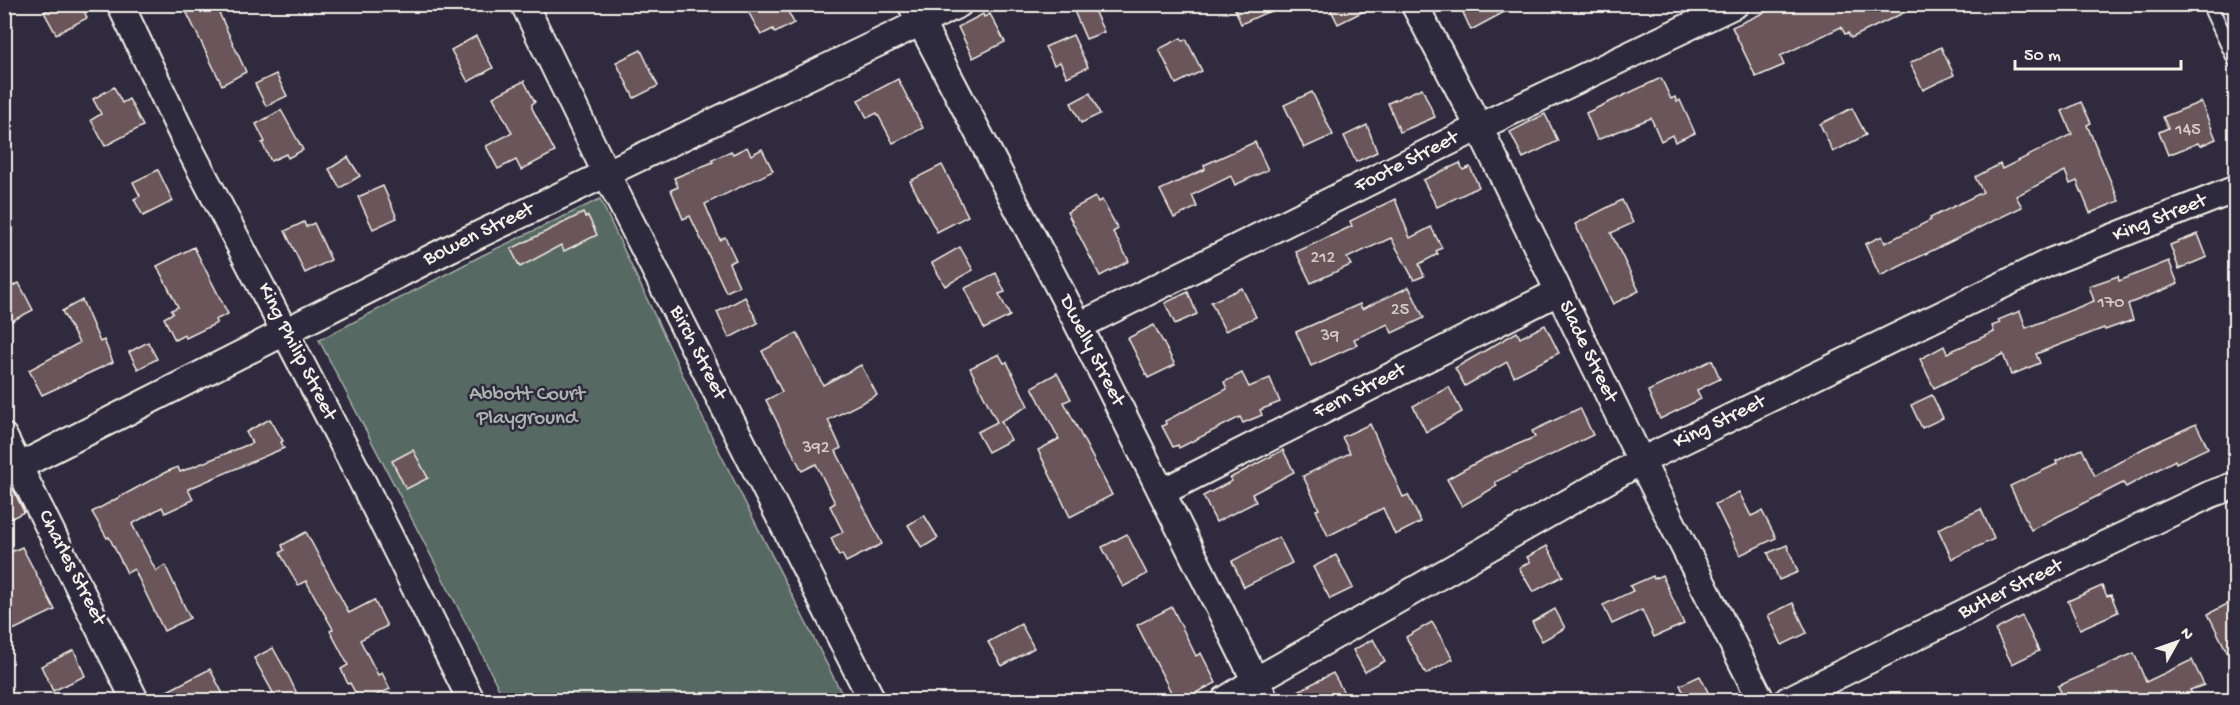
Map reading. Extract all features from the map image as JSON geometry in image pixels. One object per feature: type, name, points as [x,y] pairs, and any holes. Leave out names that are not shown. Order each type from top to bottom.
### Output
[{"type":"street","name":"King Philip Street","points":[[120,4],[182,134],[362,479],[471,700]]},
{"type":"street","name":"Birch Street","points":[[524,4],[606,173],[872,700]]},
{"type":"street","name":"Bowen Street","points":[[12,470],[447,250],[606,173],[916,14],[959,4]]},
{"type":"street","name":"Slade Street","points":[[1414,4],[1479,127],[1641,461],[1761,700]]},
{"type":"street","name":"Foote Street","points":[[1079,326],[1479,127],[1736,4]]},
{"type":"street","name":"Dwelly Street","points":[[916,14],[1079,326],[1260,691]]},
{"type":"street","name":"King Street","points":[[1225,700],[1260,691],[1641,461],[2050,262],[2235,189]]},
{"type":"street","name":"Fern Street","points":[[1162,492],[1558,292]]},
{"type":"street","name":"Charles Street","points":[[4,437],[12,470],[135,700]]},
{"type":"street","name":"Butler Street","points":[[1788,700],[2051,570],[2235,484]]},
{"type":"lane","points":[[2209,4],[2235,61]]},
{"type":"green space","name":"Abbott Court Playground","points":[[600,199],[709,431],[845,700],[504,700],[319,340],[483,255]]},
{"type":"building","points":[[58,4],[81,4],[87,18],[56,34],[44,12]]},
{"type":"building","points":[[195,4],[215,4],[246,72],[222,85],[185,9]]},
{"type":"building","points":[[744,4],[784,4],[794,23],[775,33],[773,29],[761,35]]},
{"type":"building","points":[[1071,4],[1091,4],[1104,32],[1086,39]]},
{"type":"building","points":[[1233,4],[1285,4],[1241,24]]},
{"type":"building","points":[[1328,4],[1378,4],[1338,24]]},
{"type":"building","points":[[1459,4],[1519,4],[1471,30]]},
{"type":"building","points":[[1783,4],[1922,4],[1851,38],[1841,27],[1780,56],[1784,65],[1756,77],[1732,27]]},
{"type":"building","points":[[983,14],[984,17],[990,14],[1005,42],[973,58],[958,27]]},
{"type":"building","points":[[1073,35],[1088,67],[1067,77],[1060,62],[1054,65],[1045,47]]},
{"type":"building","points":[[476,36],[493,68],[468,82],[451,50]]},
{"type":"building","points":[[1181,38],[1183,41],[1186,39],[1202,71],[1176,84],[1159,49]]},
{"type":"building","points":[[1941,47],[1954,75],[1923,90],[1910,63]]},
{"type":"building","points":[[641,50],[658,86],[634,98],[616,62]]},
{"type":"building","points":[[276,74],[287,96],[266,106],[255,84]]},
{"type":"building","points":[[1661,78],[1671,99],[1675,97],[1677,102],[1680,100],[1695,133],[1675,142],[1672,135],[1661,141],[1651,118],[1597,140],[1586,113]]},
{"type":"building","points":[[898,79],[923,128],[893,143],[877,113],[867,118],[858,100]]},
{"type":"building","points":[[524,81],[535,102],[532,108],[555,152],[521,170],[516,160],[498,169],[486,146],[512,133],[493,97]]},
{"type":"building","points":[[114,87],[122,103],[129,99],[143,126],[105,146],[91,120],[101,114],[93,99]]},
{"type":"building","points":[[1422,88],[1435,117],[1400,132],[1388,103]]},
{"type":"building","points":[[1312,92],[1333,135],[1304,148],[1284,105]]},
{"type":"building","points":[[1090,93],[1100,114],[1081,123],[1071,103]]},
{"type":"building","points":[[2081,102],[2091,123],[2087,125],[2119,201],[2090,213],[2077,181],[2070,184],[2065,171],[2016,196],[2022,207],[1880,276],[1865,244],[1882,236],[1885,243],[1931,220],[1930,218],[1983,192],[1975,177],[2000,164],[2002,169],[2072,134],[2062,111]]},
{"type":"building","points":[[2201,102],[2216,139],[2200,146],[2198,143],[2168,155],[2159,132],[2168,128],[2163,117]]},
{"type":"building","points":[[1852,108],[1866,135],[1833,152],[1820,124]]},
{"type":"building","points":[[281,110],[303,150],[288,158],[286,154],[271,161],[256,124]]},
{"type":"building","points":[[1545,114],[1558,141],[1523,158],[1510,132]]},
{"type":"building","points":[[1367,125],[1377,152],[1356,162],[1344,136]]},
{"type":"building","points":[[1255,142],[1268,170],[1235,185],[1231,176],[1192,195],[1197,207],[1174,218],[1160,190],[1205,169],[1204,165]]},
{"type":"building","points":[[747,147],[751,155],[762,149],[773,171],[705,204],[720,240],[725,237],[736,260],[729,263],[739,286],[726,292],[690,216],[683,219],[671,190],[678,187],[674,178],[713,162],[712,160],[731,151],[733,154]]},
{"type":"building","points":[[348,157],[360,176],[340,188],[329,169]]},
{"type":"building","points":[[1460,163],[1463,170],[1470,167],[1479,187],[1437,207],[1423,180]]},
{"type":"building","points":[[942,165],[968,216],[937,232],[910,181]]},
{"type":"building","points":[[158,170],[173,201],[143,216],[134,199],[140,196],[133,182]]},
{"type":"building","points":[[383,186],[397,218],[373,229],[358,197]]},
{"type":"building","points":[[1095,197],[1098,202],[1102,200],[1118,229],[1113,232],[1129,261],[1100,276],[1067,212]]},
{"type":"building","points":[[1395,199],[1410,238],[1431,227],[1442,248],[1436,251],[1438,254],[1419,264],[1424,276],[1414,280],[1391,238],[1347,258],[1351,265],[1311,283],[1296,252],[1352,226],[1350,221]]},
{"type":"building","points":[[1622,200],[1633,223],[1611,233],[1639,291],[1613,304],[1575,224]]},
{"type":"building","points":[[583,213],[585,217],[588,216],[597,235],[564,251],[561,245],[520,267],[511,249]]},
{"type":"building","points":[[304,222],[306,227],[314,223],[331,260],[305,273],[285,231]]},
{"type":"building","points":[[2198,234],[2207,257],[2179,269],[2170,245]]},
{"type":"building","points":[[194,247],[228,314],[215,320],[217,323],[186,338],[184,335],[175,340],[164,318],[173,313],[171,310],[178,307],[157,266]]},
{"type":"building","points":[[960,247],[973,270],[945,286],[932,263]]},
{"type":"building","points":[[2169,261],[2178,284],[2128,304],[2133,320],[2105,330],[2104,328],[2036,354],[2040,363],[2011,375],[2003,354],[1934,388],[1920,359],[1944,346],[1947,353],[1994,332],[1992,326],[2000,323],[1998,320],[2020,311],[2026,328],[2094,301],[2089,286],[2118,276],[2119,281]]},
{"type":"building","points":[[996,273],[1005,292],[999,294],[1010,316],[984,329],[965,288]]},
{"type":"building","points":[[19,283],[33,310],[4,325],[4,290]]},
{"type":"building","points":[[1409,287],[1424,318],[1392,333],[1388,324],[1354,339],[1357,345],[1311,366],[1296,332],[1360,304],[1362,309]]},
{"type":"building","points":[[1242,288],[1256,317],[1225,331],[1211,302]]},
{"type":"building","points":[[1188,292],[1197,314],[1175,324],[1165,303]]},
{"type":"building","points":[[745,297],[758,323],[729,338],[717,312]]},
{"type":"building","points":[[82,300],[100,342],[104,340],[113,362],[42,395],[29,370],[79,343],[62,311]]},
{"type":"building","points":[[1154,325],[1175,365],[1148,378],[1128,338]]},
{"type":"building","points":[[1545,325],[1559,353],[1514,376],[1507,362],[1465,386],[1455,368],[1517,332],[1520,338]]},
{"type":"building","points":[[797,333],[823,385],[861,365],[877,395],[828,420],[841,448],[836,451],[882,544],[846,562],[842,554],[839,556],[831,538],[843,532],[830,506],[835,503],[816,464],[802,471],[766,400],[782,392],[762,351]]},
{"type":"building","points":[[148,342],[157,359],[138,369],[129,352]]},
{"type":"building","points":[[999,354],[1004,363],[1007,362],[1028,406],[1001,421],[1011,440],[988,452],[977,432],[997,422],[970,368]]},
{"type":"building","points":[[1712,360],[1720,379],[1697,390],[1701,399],[1660,419],[1648,391]]},
{"type":"building","points":[[1057,373],[1071,399],[1064,402],[1112,495],[1070,517],[1038,450],[1059,439],[1032,387]]},
{"type":"building","points":[[1242,373],[1249,387],[1270,378],[1280,402],[1260,410],[1262,415],[1243,423],[1240,417],[1179,448],[1178,445],[1173,447],[1162,426],[1166,424],[1165,421],[1227,389],[1224,382]]},
{"type":"building","points":[[1449,387],[1462,412],[1426,432],[1413,406]]},
{"type":"building","points":[[1932,395],[1943,418],[1922,428],[1911,405]]},
{"type":"building","points":[[1580,408],[1593,435],[1495,482],[1497,486],[1462,506],[1447,479],[1483,459],[1535,437],[1532,431]]},
{"type":"building","points":[[270,419],[283,441],[281,442],[284,448],[188,489],[193,500],[165,513],[162,507],[132,524],[156,571],[165,565],[190,618],[164,631],[134,569],[127,573],[109,537],[107,538],[92,512],[166,472],[178,467],[180,472],[252,443],[246,432]]},
{"type":"building","points":[[1370,424],[1403,497],[1408,495],[1421,522],[1395,535],[1383,508],[1328,536],[1316,510],[1319,509],[1303,476],[1350,453],[1342,437]]},
{"type":"building","points":[[2196,424],[2208,448],[2176,463],[2175,460],[2126,487],[2123,483],[2031,530],[2010,486],[2057,464],[2056,461],[2082,449],[2095,476],[2144,448]]},
{"type":"building","points":[[413,450],[428,478],[406,489],[392,461]]},
{"type":"building","points":[[1283,450],[1294,472],[1252,494],[1256,502],[1216,522],[1203,496],[1232,481],[1230,478]]},
{"type":"building","points":[[12,487],[24,512],[4,522],[4,489]]},
{"type":"building","points":[[1739,492],[1751,516],[1762,511],[1776,538],[1740,555],[1715,504]]},
{"type":"building","points":[[1981,509],[1994,539],[1952,559],[1938,529]]},
{"type":"building","points":[[924,515],[938,538],[922,548],[908,525]]},
{"type":"building","points":[[306,532],[349,613],[374,600],[387,626],[360,640],[378,675],[382,673],[390,689],[367,700],[359,700],[350,683],[348,684],[341,669],[348,665],[330,631],[333,629],[306,581],[298,585],[280,553],[284,550],[282,545]]},
{"type":"building","points":[[1127,534],[1147,574],[1123,587],[1102,547]]},
{"type":"building","points":[[1279,537],[1292,563],[1244,587],[1232,561]]},
{"type":"building","points":[[1787,545],[1798,572],[1779,580],[1768,553]]},
{"type":"building","points":[[1547,546],[1563,576],[1533,592],[1519,568],[1530,562],[1527,557]]},
{"type":"building","points":[[22,547],[55,610],[13,630],[4,611],[4,555]]},
{"type":"building","points":[[1336,555],[1353,588],[1330,599],[1313,567]]},
{"type":"building","points":[[1662,575],[1684,624],[1654,637],[1642,610],[1612,624],[1603,605],[1633,591],[1630,586],[1653,576],[1654,579]]},
{"type":"building","points":[[2102,586],[2107,596],[2111,595],[2118,612],[2080,629],[2068,601]]},
{"type":"building","points":[[1793,603],[1807,633],[1782,645],[1768,615]]},
{"type":"building","points":[[2229,603],[2235,615],[2235,668],[2208,614]]},
{"type":"building","points":[[1172,607],[1196,656],[1201,653],[1216,683],[1181,700],[1175,700],[1137,625]]},
{"type":"building","points":[[1555,609],[1565,628],[1542,641],[1532,622]]},
{"type":"building","points":[[2022,616],[2039,651],[2012,664],[1995,630]]},
{"type":"building","points":[[1432,622],[1453,659],[1426,674],[1406,637]]},
{"type":"building","points":[[1021,624],[1034,648],[1002,666],[988,642]]},
{"type":"building","points":[[1373,639],[1385,661],[1365,672],[1353,650]]},
{"type":"building","points":[[273,648],[300,700],[277,700],[254,658]]},
{"type":"building","points":[[74,650],[85,676],[53,691],[41,666]]},
{"type":"building","points":[[2134,653],[2146,682],[2192,660],[2204,685],[2190,690],[2195,700],[2065,700],[2058,686]]},
{"type":"building","points":[[210,669],[223,694],[211,700],[150,700]]},
{"type":"building","points":[[1333,673],[1348,700],[1281,700]]},
{"type":"building","points":[[1700,676],[1712,700],[1687,700],[1680,685]]}]
